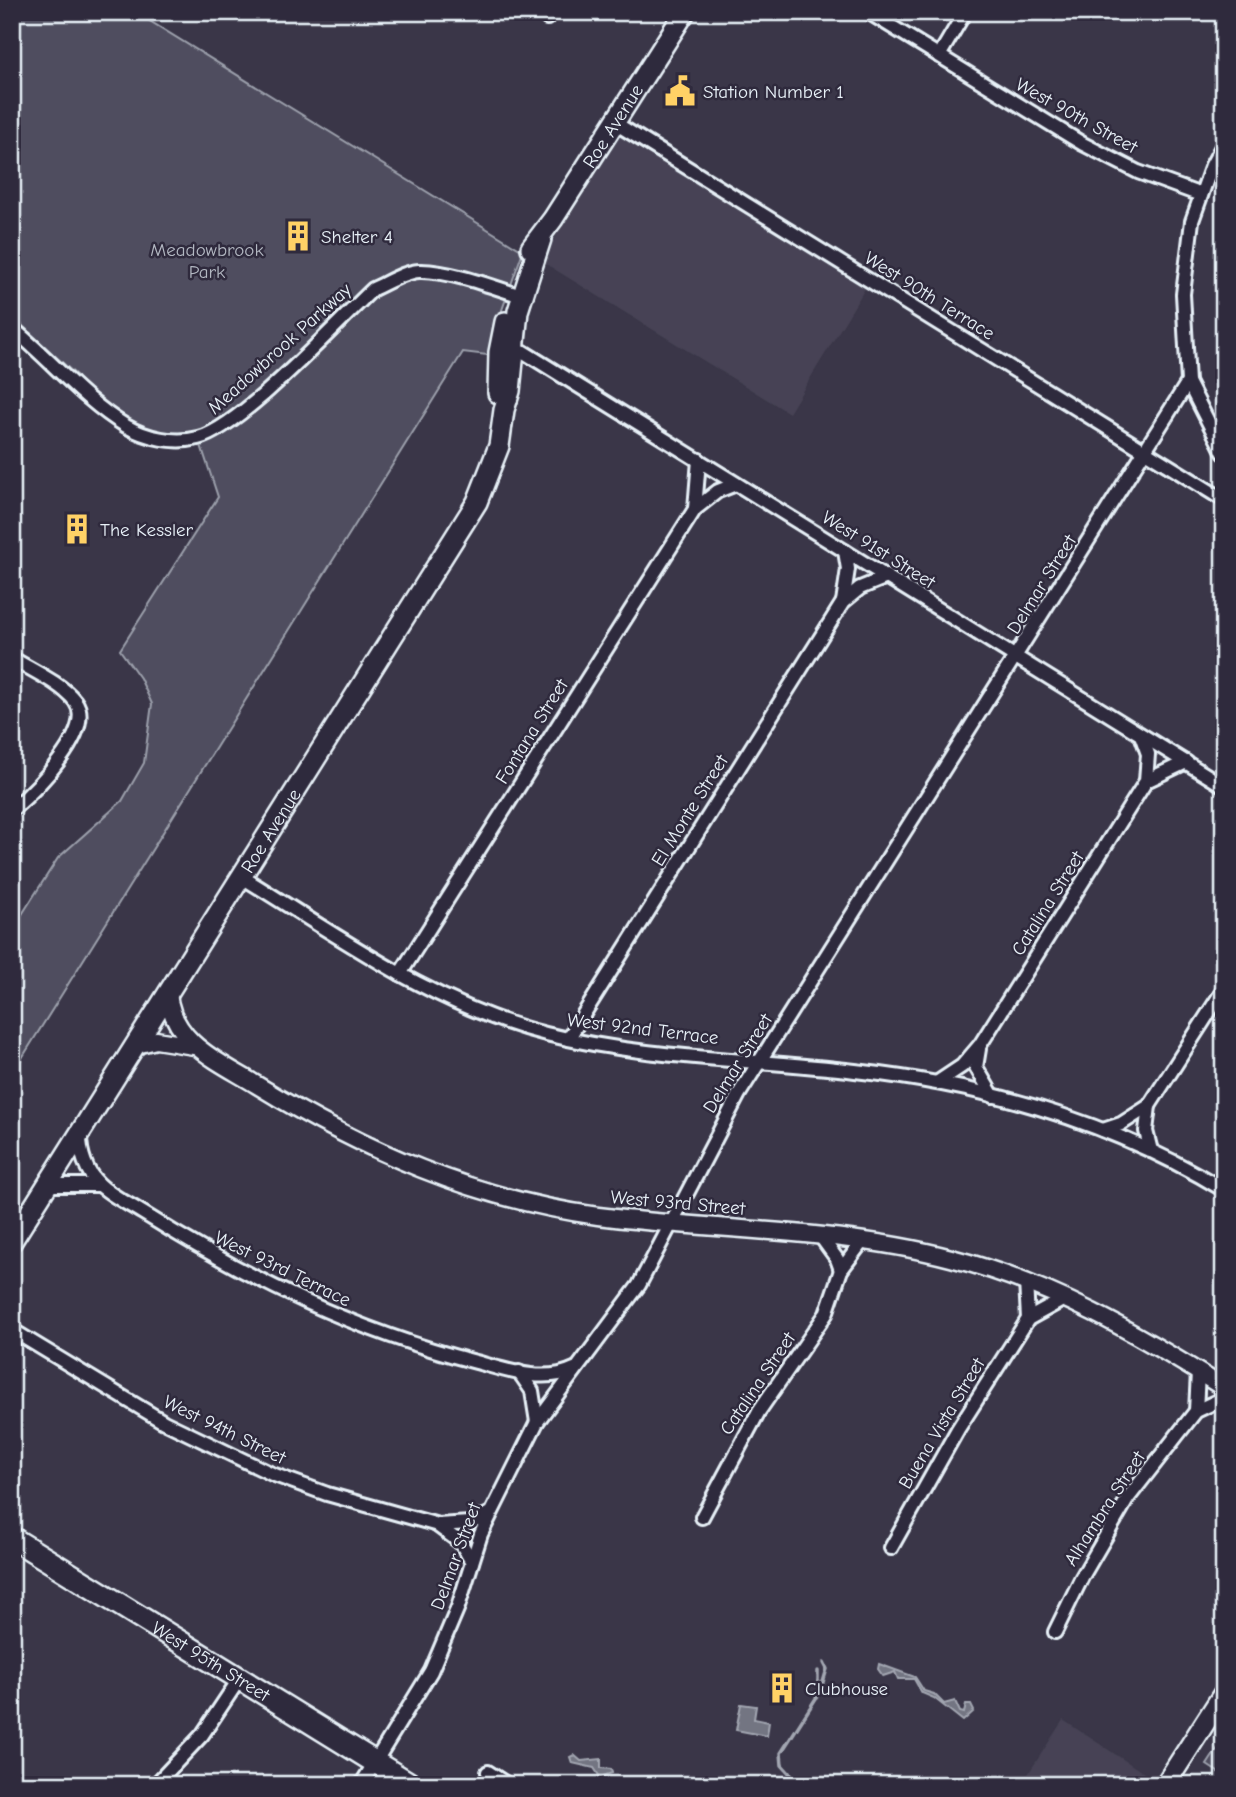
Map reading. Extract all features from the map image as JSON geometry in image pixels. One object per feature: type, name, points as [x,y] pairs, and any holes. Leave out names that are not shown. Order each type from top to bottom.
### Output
[{"type":"main road","name":"Roe Avenue","points":[[503,410],[498,391],[499,352],[517,295],[541,239],[685,12]]},
{"type":"main road","name":"Roe Avenue","points":[[12,1241],[468,518],[492,466],[503,410],[510,391],[517,295]]},
{"type":"main road","name":"West 95th Street","points":[[15,1545],[240,1678],[412,1785]]},
{"type":"main road","points":[[1165,1785],[1224,1693]]},
{"type":"street","name":"West 90th Street","points":[[868,12],[1106,157],[1201,195]]},
{"type":"street","points":[[939,56],[965,12]]},
{"type":"street","name":"West 90th Terrace","points":[[615,123],[1224,500]]},
{"type":"street","points":[[1224,143],[1201,195],[1189,234],[1183,283],[1188,382],[1224,453]]},
{"type":"street","name":"Meadowbrook Parkway","points":[[12,328],[68,383],[126,426],[153,437],[189,440],[210,434],[238,416],[373,289],[419,271],[517,295]]},
{"type":"street","name":"West 91st Street","points":[[513,346],[1224,786]]},
{"type":"street","name":"Delmar Street","points":[[361,1785],[435,1662],[458,1607],[489,1514],[537,1422],[639,1285],[719,1128],[1017,658],[1188,382]]},
{"type":"street","name":"Fontana Street","points":[[695,509],[699,460]]},
{"type":"street","name":"Fontana Street","points":[[400,974],[695,509],[718,491],[736,484]]},
{"type":"street","name":"El Monte Street","points":[[843,602],[848,569],[845,551]]},
{"type":"street","name":"El Monte Street","points":[[568,1039],[843,602],[860,588],[887,577]]},
{"type":"street","points":[[12,658],[65,692],[79,708],[80,722],[41,784],[12,810]]},
{"type":"street","points":[[1141,735],[1148,754],[1146,781],[1186,762]]},
{"type":"street","name":"Catalina Street","points":[[938,1082],[962,1066],[980,1045],[1146,781]]},
{"type":"street","name":"West 92nd Terrace","points":[[242,877],[400,974],[463,1006],[568,1039],[618,1048],[938,1082],[1103,1130],[1151,1151],[1224,1190]]},
{"type":"street","points":[[1103,1130],[1121,1124],[1149,1106],[1224,989]]},
{"type":"street","name":"West 93rd Street","points":[[168,993],[170,1009],[194,1046],[329,1128],[412,1166],[466,1185],[552,1208],[821,1237],[931,1252],[1026,1281],[1066,1298],[1129,1328],[1224,1388]]},
{"type":"street","points":[[136,1045],[156,1040],[194,1046]]},
{"type":"street","points":[[980,1045],[976,1067],[993,1096]]},
{"type":"street","points":[[1149,1106],[1146,1131],[1151,1151]]},
{"type":"street","points":[[80,1132],[83,1158],[99,1185]]},
{"type":"street","points":[[47,1185],[99,1185]]},
{"type":"street","name":"West 93rd Terrace","points":[[99,1185],[233,1267],[302,1303],[417,1346],[519,1372],[556,1376],[574,1369]]},
{"type":"street","points":[[821,1237],[837,1259],[841,1270]]},
{"type":"street","name":"Catalina Street","points":[[702,1517],[759,1411],[827,1314],[841,1270],[862,1242]]},
{"type":"street","points":[[1026,1281],[1028,1320]]},
{"type":"street","name":"Buena Vista Street","points":[[891,1548],[958,1429],[1028,1320],[1066,1298]]},
{"type":"street","name":"West 94th Street","points":[[13,1330],[129,1402],[215,1448],[327,1494],[438,1525],[473,1523],[489,1514]]},
{"type":"street","points":[[519,1372],[532,1391],[537,1422]]},
{"type":"street","points":[[1196,1411],[1198,1372]]},
{"type":"street","name":"Alhambra Street","points":[[1055,1632],[1082,1577],[1128,1499],[1196,1411],[1224,1398]]},
{"type":"street","name":"West 94th Street","points":[[438,1525],[465,1547],[471,1562]]},
{"type":"street","points":[[155,1785],[202,1735],[240,1678]]},
{"type":"street","points":[[488,1772],[508,1785]]},
{"type":"shaded area","points":[[621,136],[866,287],[789,413],[541,261],[615,138]]},
{"type":"shaded area","points":[[1063,1720],[1150,1777],[1145,1785],[1021,1785]]},
{"type":"green space","name":"Meadowbrook Park","points":[[12,12],[135,12],[523,251],[502,310],[495,356],[463,352],[12,1074],[12,930],[58,858],[122,801],[144,763],[152,704],[140,678],[120,650],[218,497],[197,433],[162,433],[132,422],[78,382],[77,376],[12,316]]},
{"type":"green space","points":[[1224,1730],[1224,1776],[1207,1765],[1222,1742]]},
{"type":"water","points":[[879,1664],[915,1677],[924,1691],[934,1694],[944,1704],[955,1701],[960,1712],[964,1713],[966,1705],[971,1705],[974,1711],[963,1721],[934,1698],[922,1693],[914,1679],[898,1679],[895,1672],[883,1676],[878,1669]]},
{"type":"water","points":[[741,1704],[756,1706],[754,1719],[769,1722],[767,1736],[736,1730]]},
{"type":"water","points":[[574,1755],[581,1761],[601,1759],[601,1768],[611,1769],[612,1773],[600,1777],[594,1768],[572,1763],[570,1757]]},
{"type":"waterway","points":[[800,1785],[782,1765],[781,1753],[820,1692],[827,1669],[824,1663]]},
{"type":"waterway","points":[[818,1671],[818,1682],[821,1686]]},
{"type":"place","name":"Station Number 1","points":[[680,91]]},
{"type":"place","name":"Shelter 4","points":[[298,236]]},
{"type":"place","name":"The Kessler","points":[[77,529]]},
{"type":"place","name":"Clubhouse","points":[[782,1688]]}]
